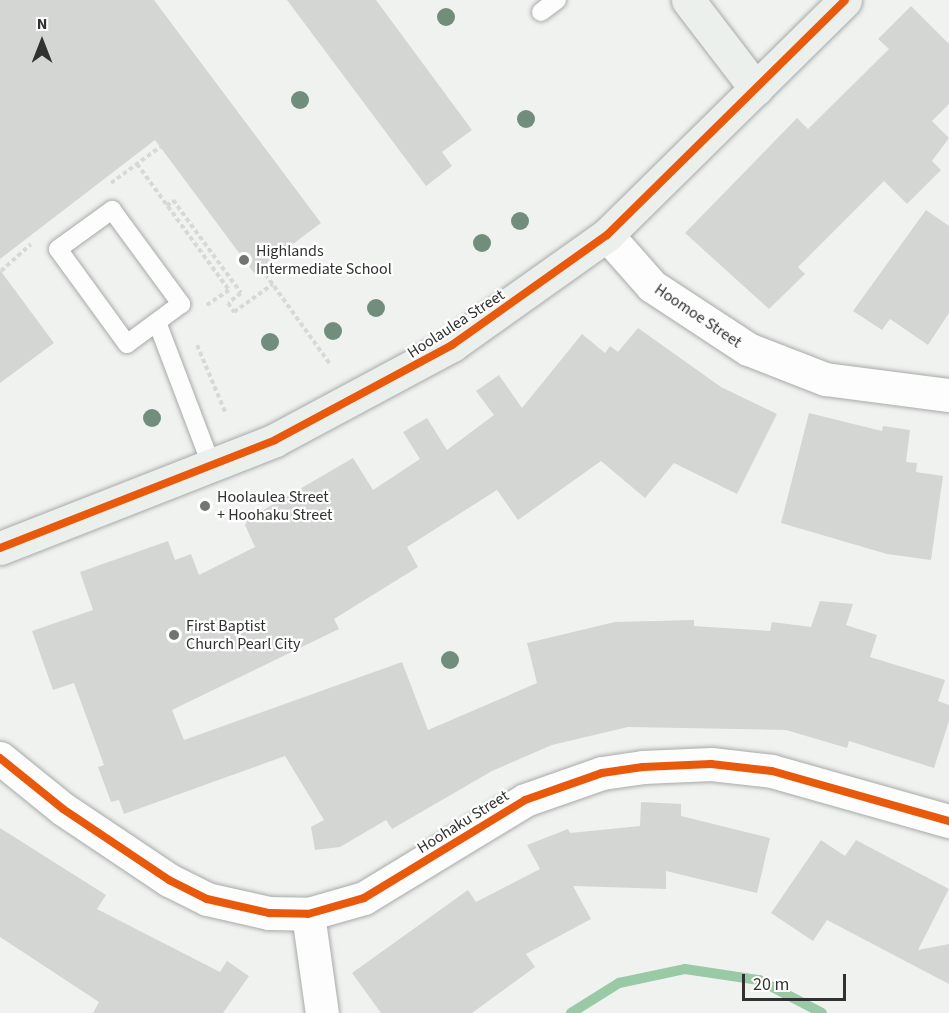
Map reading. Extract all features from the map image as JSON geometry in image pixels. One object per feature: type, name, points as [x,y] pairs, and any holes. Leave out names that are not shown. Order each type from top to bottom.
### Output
[{"type":"street","points":[[688,0],[756,89]]},
{"type":"street","name":"Hoolaulea Street","points":[[0,548],[212,467],[387,383],[452,345],[607,236],[845,0]]},
{"type":"street","name":"Hoomoe Street","points":[[607,236],[652,286],[747,349],[825,379],[949,395]]},
{"type":"street","name":"Hoohaku Street","points":[[0,758],[63,809],[169,880],[241,910],[308,914],[395,884],[494,817],[557,786],[642,767],[711,764],[772,771],[949,821]]},
{"type":"street","points":[[308,914],[322,1013]]},
{"type":"lane","points":[[541,12],[557,0]]},
{"type":"lane","points":[[112,210],[181,304],[157,322],[127,344],[58,249],[112,210]]},
{"type":"lane","points":[[157,322],[212,467]]},
{"type":"path","points":[[152,153],[160,147]]},
{"type":"path","points":[[167,206],[174,200],[241,293],[228,303],[234,312],[273,284]]},
{"type":"path","points":[[1,271],[24,254]]},
{"type":"path","points":[[261,268],[330,364]]},
{"type":"building","points":[[0,0],[154,0],[321,223],[254,273],[155,140],[0,259]]},
{"type":"building","points":[[287,0],[376,0],[472,130],[442,152],[452,166],[426,186]]},
{"type":"building","points":[[911,6],[949,44],[949,104],[932,121],[949,138],[932,161],[941,170],[907,204],[884,181],[798,267],[805,274],[769,309],[685,233],[797,118],[808,129],[889,49],[878,39]]},
{"type":"building","points":[[926,210],[949,226],[949,313],[928,345],[890,319],[882,330],[853,311]]},
{"type":"building","points":[[0,270],[54,343],[0,383]]},
{"type":"building","points":[[638,328],[721,387],[777,414],[737,494],[674,463],[645,498],[601,461],[518,520],[497,490],[407,547],[418,567],[334,619],[339,629],[172,710],[184,740],[402,662],[428,730],[537,683],[527,643],[615,622],[694,620],[694,626],[770,631],[772,622],[811,627],[820,601],[853,604],[846,625],[877,635],[870,657],[945,680],[938,701],[949,705],[949,721],[934,768],[849,741],[847,748],[786,730],[628,727],[552,745],[492,771],[392,829],[386,820],[340,847],[315,850],[311,827],[324,820],[285,756],[124,814],[119,800],[111,802],[98,767],[104,765],[74,683],[53,690],[32,631],[93,610],[80,572],[168,541],[175,560],[191,554],[199,575],[255,547],[245,525],[248,519],[353,458],[373,490],[420,459],[403,432],[427,418],[447,450],[494,415],[476,391],[499,375],[522,408],[582,334],[605,353],[610,346],[618,352]]},
{"type":"building","points":[[809,413],[882,431],[883,426],[910,430],[906,462],[917,463],[916,472],[943,476],[931,560],[887,554],[781,523]]},
{"type":"building","points":[[641,802],[681,804],[681,816],[770,838],[757,893],[666,871],[666,889],[573,886],[591,919],[526,954],[535,967],[472,1013],[381,1013],[352,973],[468,890],[476,902],[540,869],[527,845],[568,829],[570,833],[640,826]]},
{"type":"building","points":[[0,828],[106,895],[97,909],[220,972],[227,961],[249,976],[223,1013],[93,1013],[99,1002],[0,937]]},
{"type":"building","points":[[821,840],[845,856],[856,840],[949,889],[918,950],[949,944],[949,984],[827,920],[813,941],[771,913]]},
{"type":"waterway","points":[[571,1013],[619,983],[685,969],[759,980],[822,1013]]},
{"type":"cycle path","points":[[0,548],[275,440],[452,345],[607,235],[845,0]]},
{"type":"cycle path","points":[[0,758],[63,809],[169,880],[207,899],[269,913],[308,914],[364,898],[525,800],[602,773],[643,767],[711,764],[772,771],[949,821]]},
{"type":"place","name":"Highlands Intermediate School","points":[[244,260]]},
{"type":"place","name":"Hoolaulea Street + Hoohaku Street","points":[[205,506]]},
{"type":"place","name":"First Baptist Church Pearl City","points":[[174,635]]}]
